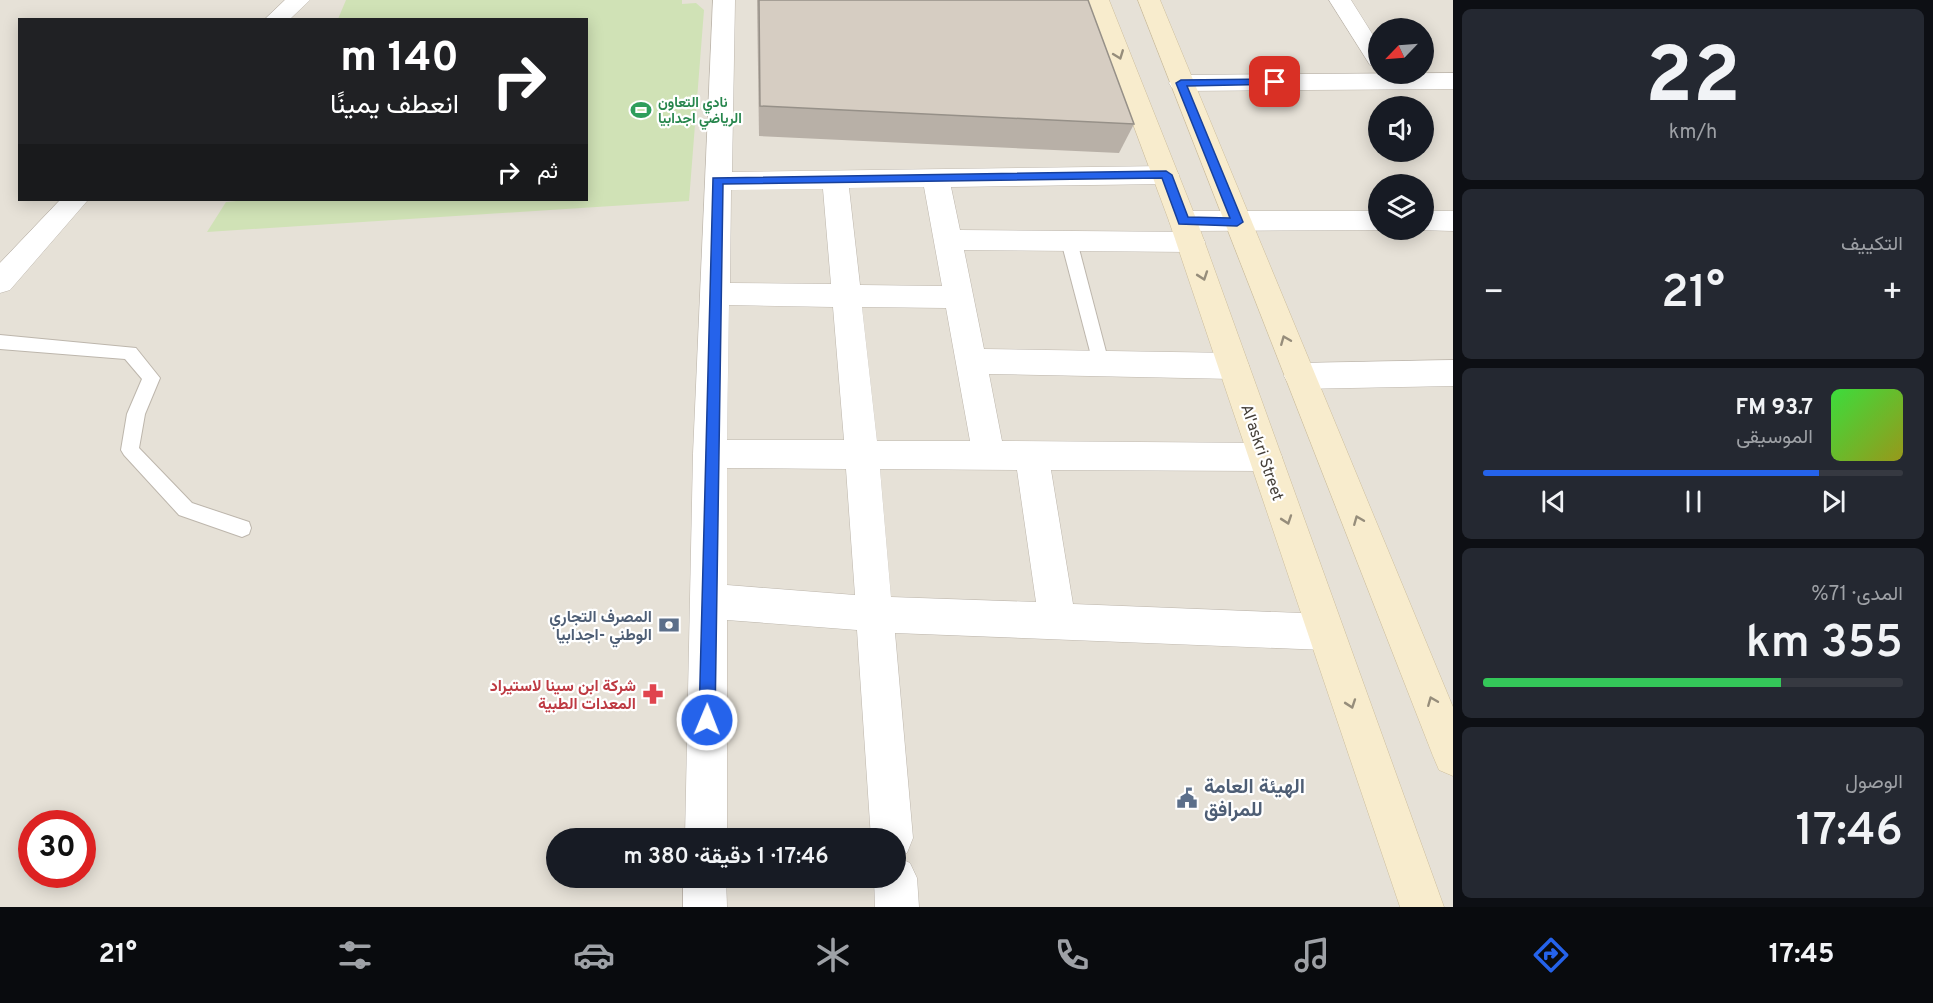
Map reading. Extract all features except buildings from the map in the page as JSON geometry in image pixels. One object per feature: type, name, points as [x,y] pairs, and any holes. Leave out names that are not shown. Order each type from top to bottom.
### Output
[{"type":"street","points":[[277,18],[299,0]]},
{"type":"street","points":[[706,828],[710,454],[724,0]]},
{"type":"street","name":"Al'askri Street","points":[[1098,0],[1187,231],[1422,907]]},
{"type":"street","points":[[1149,0],[1237,222],[1451,745]]},
{"type":"street","points":[[1340,0],[1368,44]]},
{"type":"street","points":[[1181,83],[1368,78]]},
{"type":"street","points":[[1434,80],[1453,81]]},
{"type":"street","points":[[717,181],[1166,175]]},
{"type":"street","points":[[936,178],[989,457]]},
{"type":"street","points":[[835,179],[862,453],[891,828]]},
{"type":"street","points":[[0,282],[74,201]]},
{"type":"street","points":[[948,240],[1069,241],[1187,231],[1237,222],[1368,221]]},
{"type":"street","points":[[1434,221],[1453,221]]},
{"type":"street","points":[[715,294],[959,297]]},
{"type":"street","points":[[971,361],[1234,366]]},
{"type":"street","points":[[1300,376],[1453,373]]},
{"type":"street","points":[[710,454],[862,453],[989,457],[1265,457]]},
{"type":"street","points":[[1032,457],[1057,622]]},
{"type":"street","points":[[709,601],[875,614],[1325,633]]},
{"type":"street","points":[[705,888],[705,907]]},
{"type":"street","points":[[896,888],[897,907]]},
{"type":"lane","points":[[1069,241],[1101,363]]},
{"type":"lane","points":[[0,342],[130,353],[151,378],[136,414],[130,450],[186,509],[242,528]]},
{"type":"shaded area","points":[[0,0],[1453,0],[1453,907],[0,907]]},
{"type":"green space","name":"نادي التعاون الرياضي اجدابيا","points":[[346,0],[682,0],[682,4],[696,3],[704,10],[689,201],[207,232],[226,202],[236,201],[588,201],[588,18],[338,18]]},
{"type":"place","name":"نادي التعاون الرياضي اجدابيا","points":[[641,110]]},
{"type":"place","name":"المصرف التجاري الوطني -اجدابيا","points":[[669,625]]},
{"type":"place","name":"شركة ابن سينا لاستيراد المعدات الطبية","points":[[653,694]]},
{"type":"place","name":"الهيئة العامة للمرافق","points":[[1187,798]]},
{"type":"route","points":[[707,720],[710,454],[717,181],[1166,175],[1183,221],[1237,222],[1181,83],[1275,82]]}]
